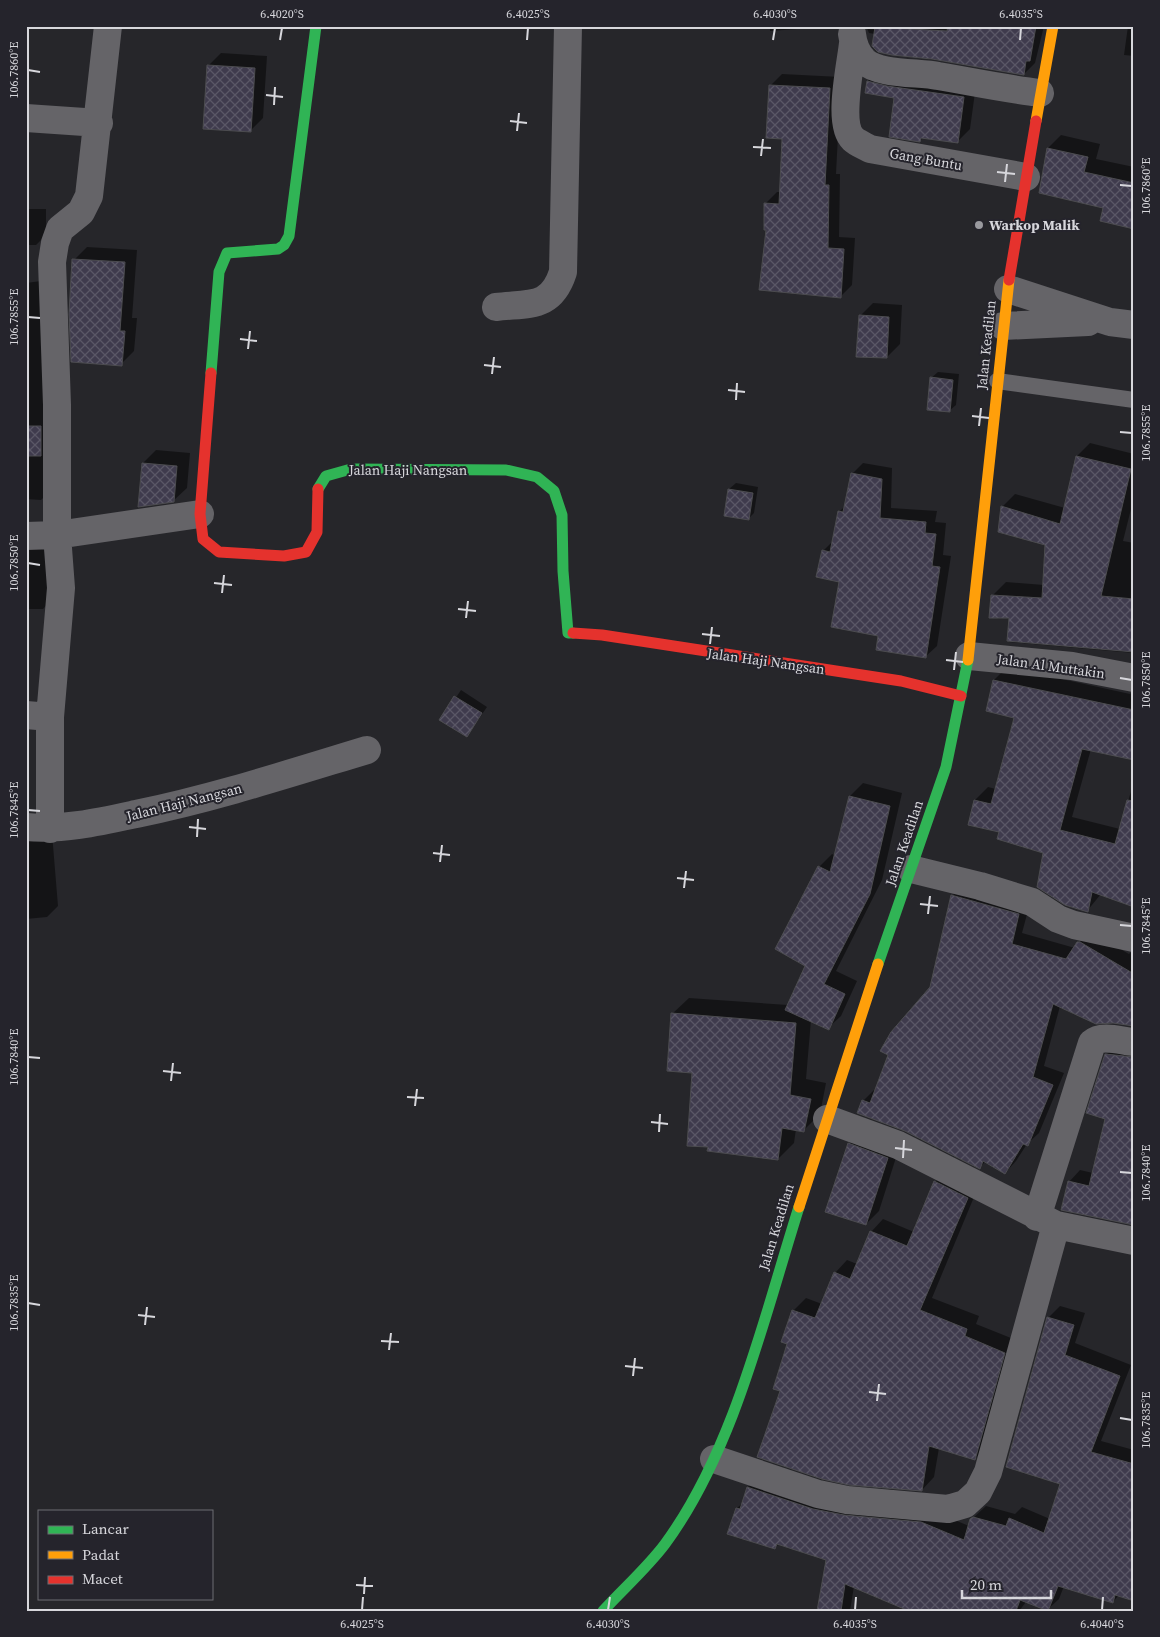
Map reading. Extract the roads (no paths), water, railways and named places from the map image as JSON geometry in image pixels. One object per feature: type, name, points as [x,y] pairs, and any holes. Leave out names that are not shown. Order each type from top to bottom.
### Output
[{"type":"main road","name":"Jalan Haji Nangsan","points":[[316,26],[289,236],[284,245],[278,249],[227,253],[219,272],[200,514],[203,538],[219,552],[284,556],[306,552],[317,533],[318,488],[322,478],[330,472],[351,469],[506,470],[537,477],[554,491],[562,515],[563,571],[568,633],[602,635],[901,681],[961,696]]},
{"type":"main road","name":"Jalan Keadilan","points":[[603,1611],[664,1545],[692,1502],[714,1459],[745,1378],[827,1119],[946,766],[969,656],[1003,326],[1040,93],[1053,26]]},
{"type":"street","points":[[38,828],[38,716],[61,588],[57,536],[57,405],[52,262],[55,243],[60,229],[81,212],[90,196],[108,26]]},
{"type":"street","points":[[496,307],[548,299],[557,289],[563,272],[568,26]]},
{"type":"street","points":[[852,35],[864,61],[877,68],[1040,93]]},
{"type":"street","name":"Gang Buntu","points":[[852,35],[845,116],[847,130],[853,139],[870,149],[1026,177]]},
{"type":"street","points":[[26,118],[99,123]]},
{"type":"street","points":[[1008,289],[1122,323]]},
{"type":"street","points":[[1003,326],[1122,323]]},
{"type":"street","points":[[26,536],[57,536],[200,514]]},
{"type":"street","name":"Jalan Al Muttakin","points":[[969,656],[1072,666],[1134,678]]},
{"type":"street","name":"Jalan Haji Nangsan","points":[[38,828],[88,824],[176,806],[368,750]]},
{"type":"street","points":[[911,869],[980,886],[1032,902],[1058,919],[1074,925],[1134,938]]},
{"type":"street","points":[[714,1459],[818,1494],[847,1500],[948,1509],[965,1504],[978,1492],[988,1472],[1046,1221],[1092,1043],[1096,1039],[1104,1038],[1134,1042]]},
{"type":"street","points":[[827,1119],[898,1145],[1046,1221],[1134,1241]]},
{"type":"lane","points":[[998,381],[1134,400]]},
{"type":"place","name":"Warkop Malik","points":[[979,225]]}]
